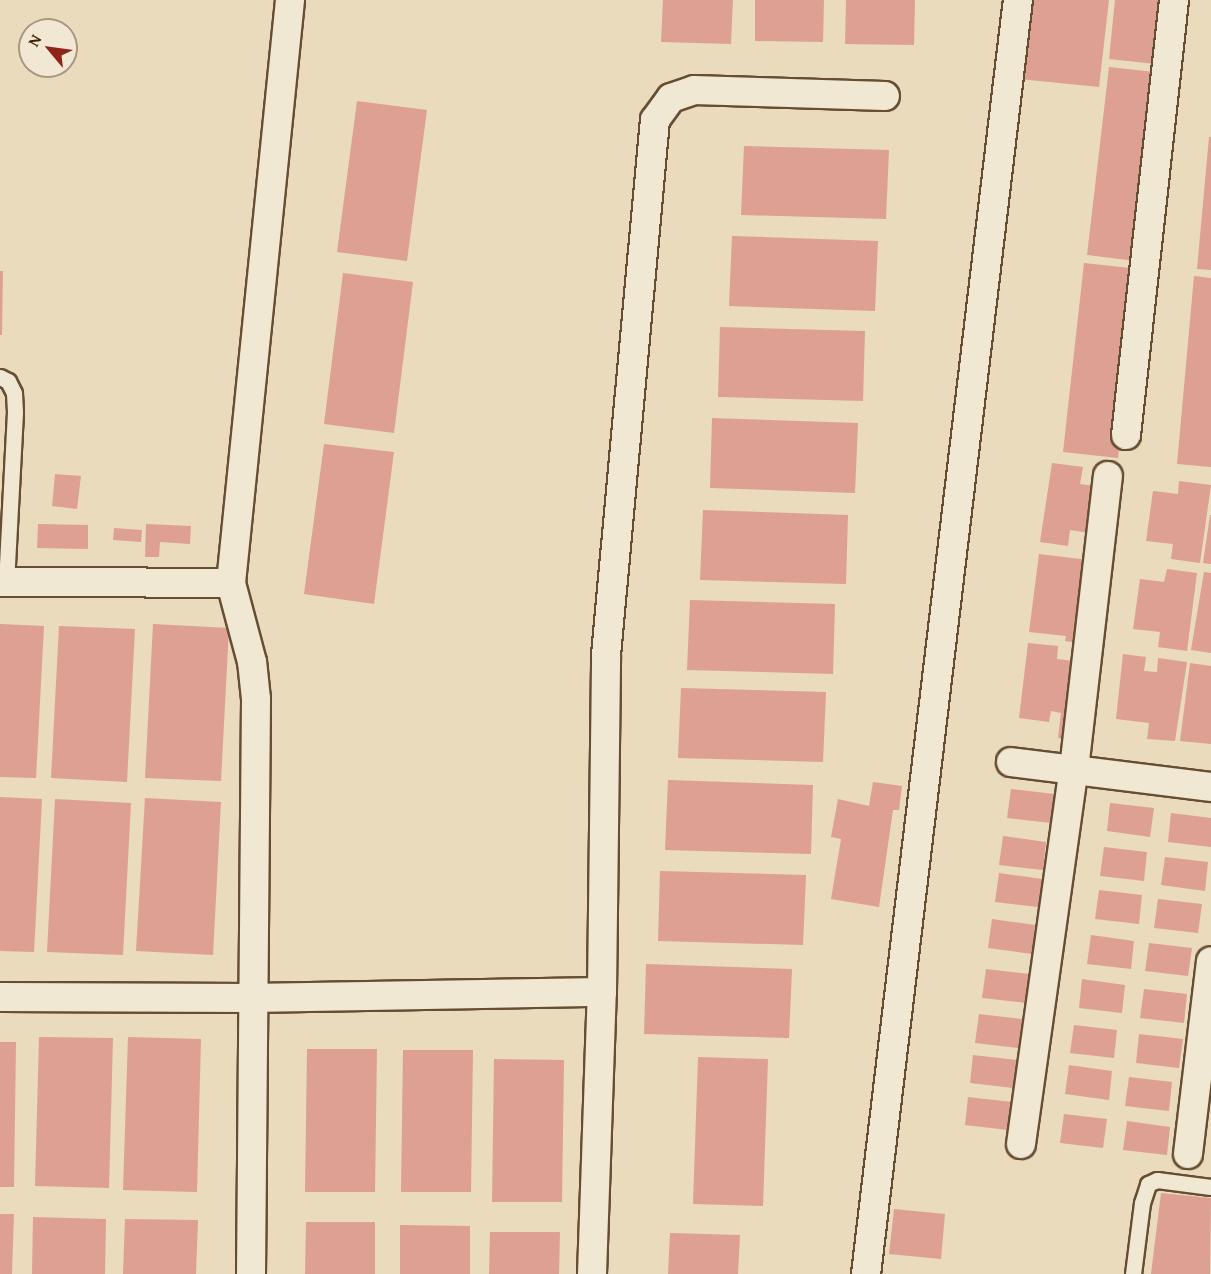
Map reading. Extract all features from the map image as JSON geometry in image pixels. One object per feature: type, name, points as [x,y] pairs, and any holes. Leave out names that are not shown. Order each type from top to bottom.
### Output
[{"type":"street","points":[[251,1274],[251,998],[256,699],[252,662],[231,583],[290,0]]},
{"type":"street","points":[[866,1274],[1018,0]]},
{"type":"street","points":[[1126,435],[1174,0]]},
{"type":"street","points":[[592,1274],[602,993],[606,655],[655,120],[671,98],[694,90],[885,96]]},
{"type":"street","points":[[1021,1144],[1074,769],[1108,477]]},
{"type":"street","points":[[3,582],[231,583]]},
{"type":"street","points":[[1011,762],[1211,787]]},
{"type":"street","points":[[1188,1154],[1211,961]]},
{"type":"street","points":[[0,996],[251,998],[602,993]]},
{"type":"lane","points":[[0,377],[8,381],[14,393],[15,412],[3,582]]},
{"type":"lane","points":[[1133,1274],[1142,1203],[1148,1184],[1157,1180],[1211,1187]]},
{"type":"building","points":[[663,0],[733,0],[731,44],[661,42]]},
{"type":"building","points":[[755,0],[824,0],[823,42],[755,41]]},
{"type":"building","points":[[846,0],[915,0],[914,45],[845,44]]},
{"type":"building","points":[[1028,0],[1109,0],[1099,87],[1019,79]]},
{"type":"building","points":[[1115,0],[1172,0],[1165,65],[1109,59]]},
{"type":"building","points":[[1109,67],[1164,73],[1143,262],[1087,255]]},
{"type":"building","points":[[357,101],[427,110],[407,261],[337,252]]},
{"type":"building","points":[[1209,137],[1211,137],[1211,270],[1197,269]]},
{"type":"building","points":[[744,146],[889,150],[886,219],[741,215]]},
{"type":"building","points":[[732,236],[878,241],[875,311],[729,306]]},
{"type":"building","points":[[1084,263],[1140,269],[1118,458],[1063,452]]},
{"type":"building","points":[[0,271],[3,271],[2,335],[0,335]]},
{"type":"building","points":[[343,273],[413,282],[394,433],[324,424]]},
{"type":"building","points":[[1194,276],[1211,278],[1211,467],[1177,464]]},
{"type":"building","points":[[720,327],[865,331],[863,401],[718,397]]},
{"type":"building","points":[[712,418],[858,423],[855,493],[710,488]]},
{"type":"building","points":[[324,444],[394,452],[374,604],[304,594]]},
{"type":"building","points":[[1052,463],[1083,467],[1080,484],[1103,487],[1096,534],[1070,530],[1068,546],[1040,542]]},
{"type":"building","points":[[55,474],[81,476],[77,509],[52,506]]},
{"type":"building","points":[[1179,481],[1211,485],[1200,563],[1171,559],[1173,544],[1146,541],[1153,491],[1178,494]]},
{"type":"building","points":[[703,510],[848,515],[846,584],[700,580]]},
{"type":"building","points":[[1211,515],[1211,564],[1203,563]]},
{"type":"building","points":[[38,524],[88,525],[88,549],[37,548]]},
{"type":"building","points":[[146,524],[191,526],[190,544],[160,542],[159,557],[145,557]]},
{"type":"building","points":[[114,528],[142,530],[141,542],[113,540]]},
{"type":"building","points":[[1039,554],[1097,561],[1086,644],[1065,641],[1066,636],[1029,632]]},
{"type":"building","points":[[1167,569],[1197,573],[1187,651],[1158,647],[1160,632],[1133,629],[1140,579],[1164,582]]},
{"type":"building","points":[[1204,572],[1211,573],[1211,653],[1191,650]]},
{"type":"building","points":[[690,600],[835,604],[833,674],[687,670]]},
{"type":"building","points":[[0,624],[44,626],[36,778],[0,777]]},
{"type":"building","points":[[153,624],[229,628],[221,781],[145,778]]},
{"type":"building","points":[[59,626],[135,629],[127,782],[51,778]]},
{"type":"building","points":[[1028,643],[1058,646],[1057,659],[1082,662],[1072,740],[1058,738],[1061,713],[1051,711],[1049,722],[1019,718]]},
{"type":"building","points":[[1123,654],[1146,657],[1144,671],[1157,672],[1158,658],[1187,662],[1175,741],[1147,739],[1149,723],[1116,719]]},
{"type":"building","points":[[1190,663],[1211,666],[1211,744],[1180,741]]},
{"type":"building","points":[[681,688],[826,692],[823,762],[678,758]]},
{"type":"building","points":[[668,780],[813,785],[811,854],[665,850]]},
{"type":"building","points":[[873,782],[902,786],[899,810],[893,810],[879,907],[831,899],[841,839],[831,837],[838,799],[869,806]]},
{"type":"building","points":[[1011,789],[1054,794],[1051,823],[1007,818]]},
{"type":"building","points":[[0,797],[42,799],[34,952],[0,951]]},
{"type":"building","points":[[145,798],[221,802],[213,955],[136,951]]},
{"type":"building","points":[[55,799],[131,803],[123,955],[47,952]]},
{"type":"building","points":[[1110,803],[1154,808],[1150,837],[1107,831]]},
{"type":"building","points":[[1171,813],[1211,818],[1211,847],[1168,842]]},
{"type":"building","points":[[1003,836],[1046,842],[1043,870],[999,865]]},
{"type":"building","points":[[1104,847],[1147,852],[1144,881],[1100,876]]},
{"type":"building","points":[[1165,857],[1208,862],[1205,891],[1161,885]]},
{"type":"building","points":[[660,871],[806,875],[803,945],[658,941]]},
{"type":"building","points":[[999,873],[1042,879],[1038,907],[995,902]]},
{"type":"building","points":[[1099,890],[1142,895],[1139,924],[1095,919]]},
{"type":"building","points":[[1158,899],[1202,904],[1198,933],[1154,928]]},
{"type":"building","points":[[992,919],[1035,925],[1032,954],[988,948]]},
{"type":"building","points":[[1091,935],[1134,941],[1131,969],[1087,964]]},
{"type":"building","points":[[1149,943],[1192,948],[1188,976],[1145,971]]},
{"type":"building","points":[[646,964],[792,969],[789,1038],[644,1034]]},
{"type":"building","points":[[986,969],[1029,974],[1026,1003],[982,998]]},
{"type":"building","points":[[1082,979],[1125,985],[1122,1013],[1079,1008]]},
{"type":"building","points":[[1144,989],[1187,994],[1184,1023],[1140,1018]]},
{"type":"building","points":[[979,1014],[1022,1019],[1018,1048],[975,1043]]},
{"type":"building","points":[[1074,1025],[1117,1030],[1114,1058],[1070,1053]]},
{"type":"building","points":[[1139,1034],[1183,1039],[1179,1068],[1136,1063]]},
{"type":"building","points":[[39,1037],[113,1038],[109,1188],[35,1186]]},
{"type":"building","points":[[128,1037],[201,1039],[197,1192],[123,1190]]},
{"type":"building","points":[[0,1042],[16,1042],[14,1187],[0,1187]]},
{"type":"building","points":[[307,1049],[377,1049],[375,1192],[305,1192]]},
{"type":"building","points":[[403,1050],[473,1050],[471,1192],[401,1192]]},
{"type":"building","points":[[973,1055],[1017,1060],[1013,1088],[970,1083]]},
{"type":"building","points":[[698,1057],[768,1059],[763,1206],[693,1204]]},
{"type":"building","points":[[494,1059],[564,1060],[562,1202],[492,1202]]},
{"type":"building","points":[[1069,1065],[1112,1071],[1109,1100],[1065,1094]]},
{"type":"building","points":[[1129,1077],[1172,1082],[1169,1111],[1125,1106]]},
{"type":"building","points":[[968,1097],[1012,1102],[1008,1130],[965,1125]]},
{"type":"building","points":[[1064,1114],[1107,1119],[1103,1148],[1060,1143]]},
{"type":"building","points":[[1127,1121],[1170,1127],[1167,1155],[1123,1150]]},
{"type":"building","points":[[1161,1193],[1211,1198],[1210,1274],[1151,1274]]},
{"type":"building","points":[[894,1209],[945,1214],[941,1259],[889,1254]]},
{"type":"building","points":[[0,1214],[14,1214],[12,1274],[0,1274]]},
{"type":"building","points":[[33,1217],[106,1219],[105,1274],[32,1274]]},
{"type":"building","points":[[125,1219],[198,1220],[196,1274],[123,1274]]},
{"type":"building","points":[[306,1222],[375,1222],[375,1274],[305,1274]]},
{"type":"building","points":[[400,1225],[470,1226],[470,1274],[400,1274]]},
{"type":"building","points":[[490,1232],[560,1232],[559,1274],[489,1274]]},
{"type":"building","points":[[670,1233],[740,1235],[738,1274],[668,1274]]}]
